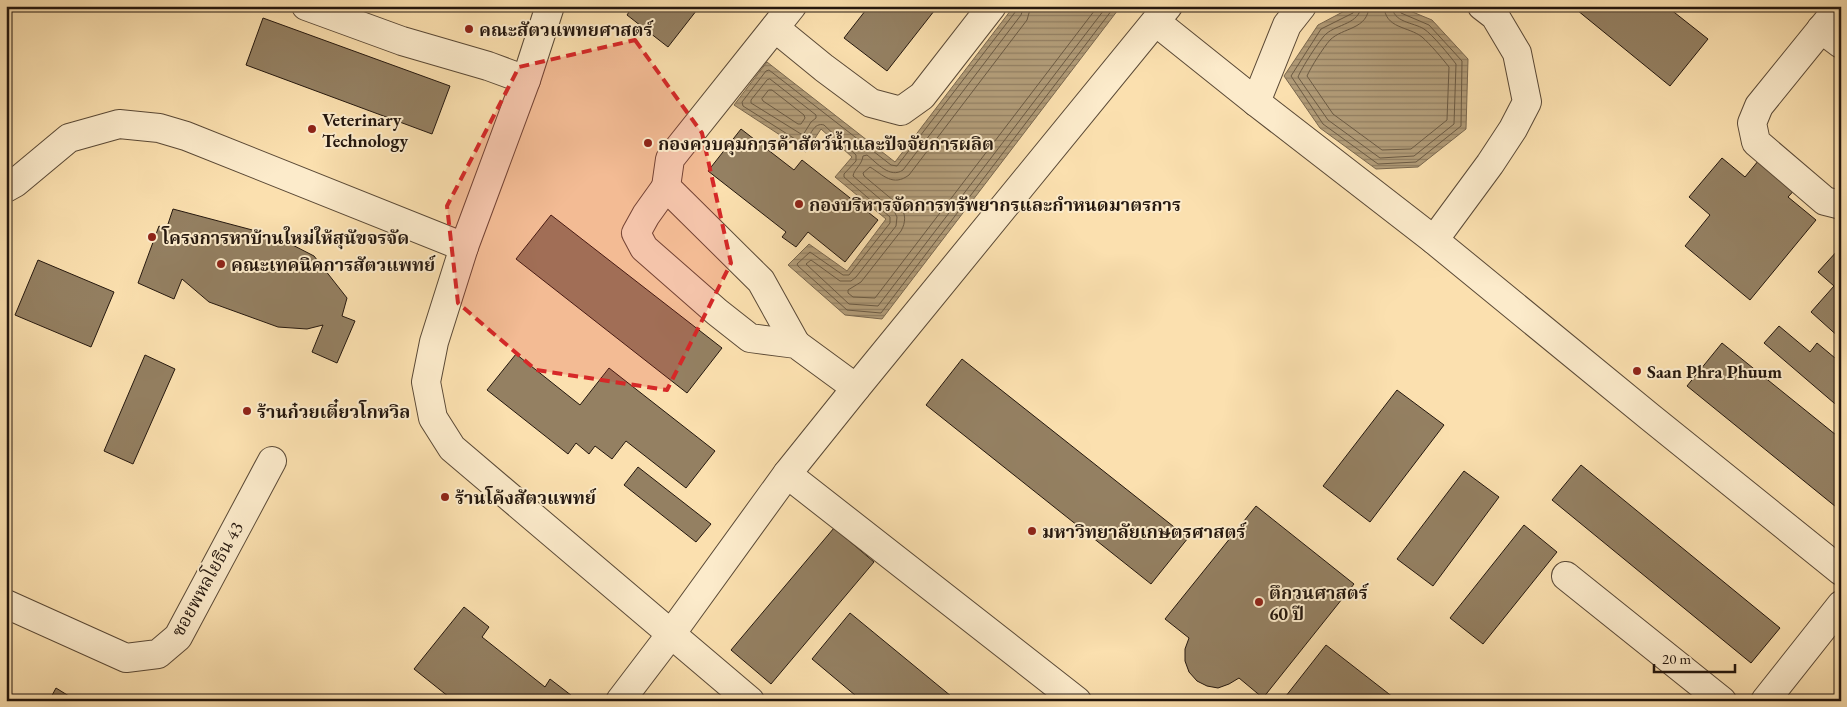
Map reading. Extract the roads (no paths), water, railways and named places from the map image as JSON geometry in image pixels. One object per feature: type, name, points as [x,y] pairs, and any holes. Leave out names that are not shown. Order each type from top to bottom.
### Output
[{"type":"street","points":[[306,6],[402,41],[488,66],[526,80]]},
{"type":"street","points":[[550,6],[526,80],[464,247],[434,342],[426,382],[433,418],[452,448],[750,701]]},
{"type":"street","points":[[792,6],[670,159],[666,187],[636,233],[644,248],[717,312],[750,338],[796,344]]},
{"type":"street","points":[[774,28],[871,103],[900,111],[922,96],[992,6]]},
{"type":"street","points":[[1434,240],[1513,129],[1527,102],[1517,53],[1494,16],[1482,6]]},
{"type":"street","points":[[1840,6],[1831,36],[1759,106],[1752,123],[1756,142],[1825,201],[1841,205]]},
{"type":"street","points":[[1256,102],[1287,25],[1298,8]]},
{"type":"street","points":[[620,701],[787,474],[1162,14],[1256,102],[1434,240],[1841,570]]},
{"type":"street","points":[[6,188],[15,184],[69,138],[118,124],[159,128],[186,136],[464,247]]},
{"type":"street","points":[[666,187],[761,281],[796,344],[856,388]]},
{"type":"street","name":"ซอยพหลโยธิน 43","points":[[6,604],[126,658],[158,654],[178,637],[272,461]]},
{"type":"street","points":[[787,474],[1077,701]]},
{"type":"street","points":[[1566,576],[1722,701]]},
{"type":"street","points":[[1765,701],[1841,606]]},
{"type":"water","points":[[1014,6],[1121,6],[882,319],[845,315],[788,265],[809,244],[847,271],[886,219],[835,177],[852,157],[821,129],[806,152],[734,105],[767,62],[895,162]]},
{"type":"water","points":[[1354,6],[1398,6],[1432,20],[1468,59],[1466,129],[1418,167],[1376,169],[1320,128],[1284,76],[1318,25]]},
{"type":"place","name":"คณะสัตวแพทยศาสตร์","points":[[469,29]]},
{"type":"place","name":"Veterinary Technology","points":[[312,129]]},
{"type":"place","name":"กองควบคุมการค้าสัตว์น้ำและปัจจัยการผลิต","points":[[648,143]]},
{"type":"place","name":"กองบริหารจัดการทรัพยากรและกำหนดมาตรการ","points":[[799,204]]},
{"type":"place","name":"โครงการหาบ้านใหม่ให้สุนัขจรจัด","points":[[152,237]]},
{"type":"place","name":"คณะเทคนิคการสัตวแพทย์","points":[[221,264]]},
{"type":"place","name":"Saan Phra Phuum","points":[[1637,371]]},
{"type":"place","name":"ร้านก๋วยเตี๋ยวโกหวิล","points":[[247,411]]},
{"type":"place","name":"ร้านโค้งสัตวแพทย์","points":[[445,497]]},
{"type":"place","name":"มหาวิทยาลัยเกษตรศาสตร์","points":[[1032,531]]},
{"type":"place","name":"ตึกวนศาสตร์ 60 ปี","points":[[1259,602]]}]
